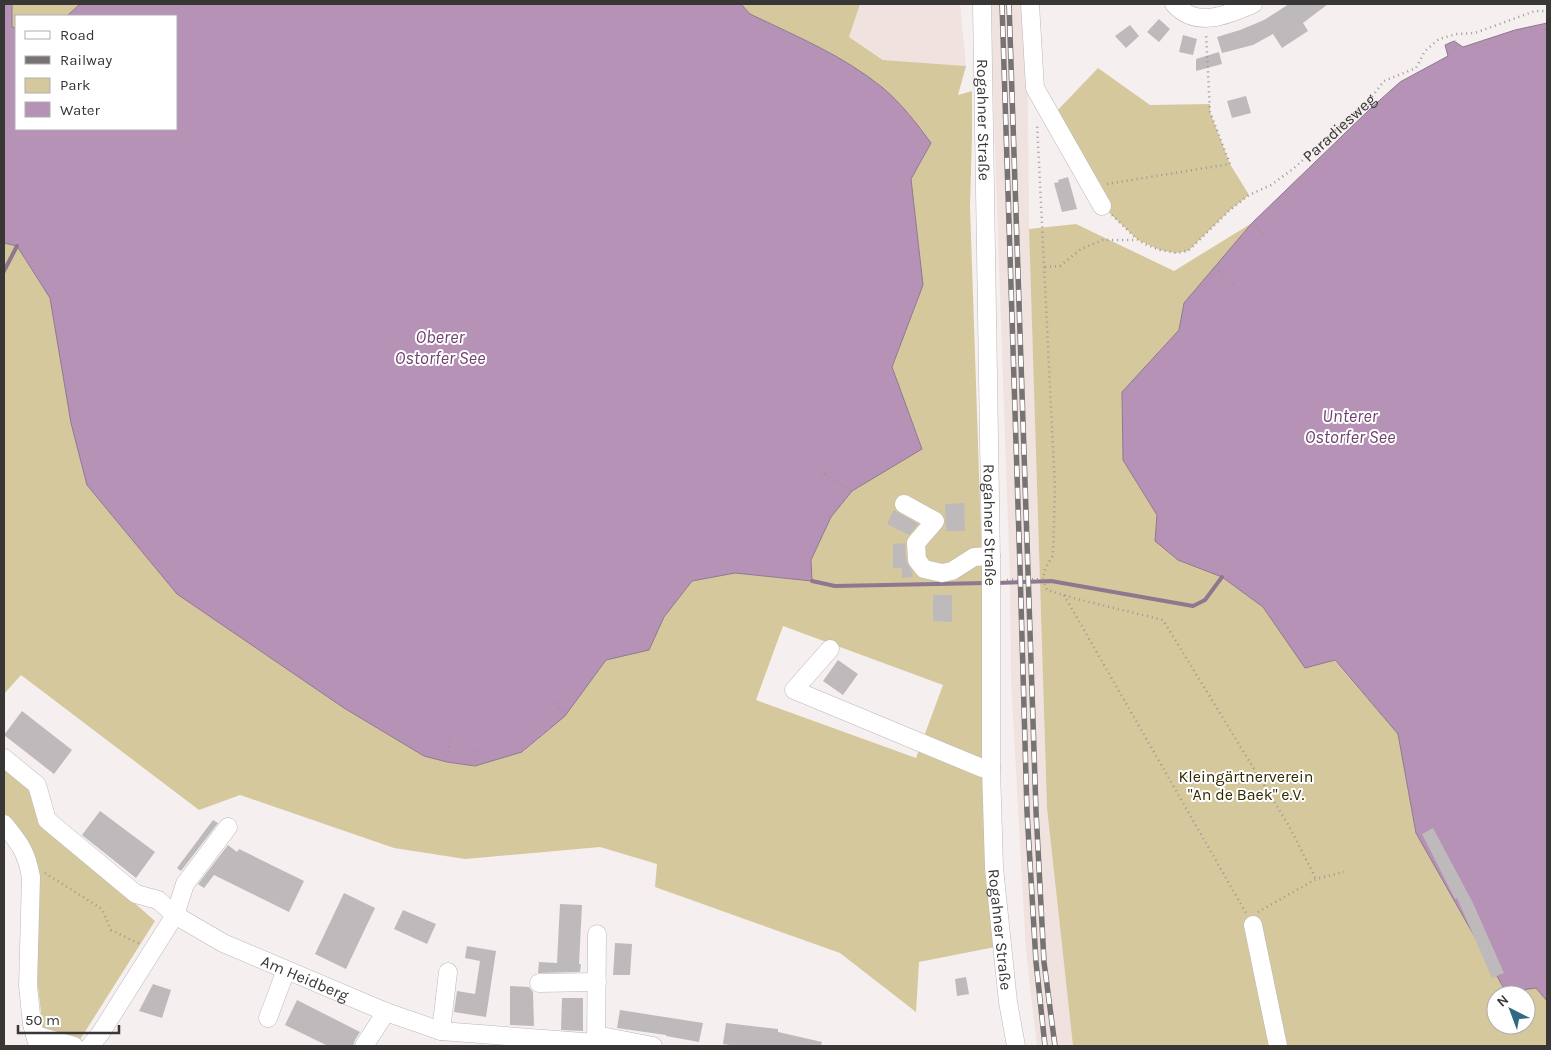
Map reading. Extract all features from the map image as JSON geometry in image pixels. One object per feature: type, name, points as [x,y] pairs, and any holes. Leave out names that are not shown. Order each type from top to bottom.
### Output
[{"type":"street","name":"Rogahner Straße","points":[[982,4],[991,562],[991,768],[994,868],[1008,1002],[1016,1046]]},
{"type":"street","points":[[1030,4],[1035,88],[1102,206]]},
{"type":"street","points":[[1174,4],[1181,11],[1205,19],[1231,13],[1253,4]]},
{"type":"street","points":[[904,504],[935,521],[916,543],[917,560],[924,569],[942,573],[952,571],[974,558],[991,562]]},
{"type":"street","points":[[830,649],[794,690],[982,768],[991,768]]},
{"type":"street","name":"Am Heidberg","points":[[4,758],[38,785],[47,820],[136,894],[158,900],[175,915],[223,943],[386,1012],[441,1031],[653,1046]]},
{"type":"street","points":[[4,824],[20,844],[29,869],[28,986],[32,1024],[37,1041],[74,1046]]},
{"type":"street","points":[[90,1046],[100,1034],[175,915],[185,884],[228,827]]},
{"type":"street","points":[[1253,925],[1278,1046]]},
{"type":"street","points":[[596,1042],[597,934]]},
{"type":"street","points":[[268,1018],[286,970]]},
{"type":"street","points":[[441,1031],[448,972]]},
{"type":"street","points":[[539,983],[597,982]]},
{"type":"street","points":[[364,1046],[386,1012]]},
{"type":"path","name":"Paradiesweg","points":[[1102,206],[1138,240],[1160,250],[1176,253],[1188,251],[1230,210],[1249,195],[1271,185],[1293,169],[1371,98],[1384,81],[1416,68],[1425,51],[1439,39],[1456,34],[1475,33],[1535,10],[1547,11]]},
{"type":"path","points":[[1091,186],[1230,164],[1210,112],[1205,19]]},
{"type":"path","points":[[1544,24],[1545,30]]},
{"type":"path","points":[[1515,30],[1516,36]]},
{"type":"path","points":[[1483,40],[1487,47]]},
{"type":"path","points":[[1454,41],[1458,50]]},
{"type":"path","points":[[1476,42],[1479,50]]},
{"type":"path","points":[[1400,82],[1404,87]]},
{"type":"path","points":[[1036,118],[1055,488],[1053,555],[1045,569],[1043,579],[1047,590],[1163,620],[1289,826],[1316,879]]},
{"type":"path","points":[[1252,223],[1269,240]]},
{"type":"path","name":"Paradiesweg","points":[[1044,267],[1060,266],[1081,249],[1103,240],[1138,240]]},
{"type":"path","points":[[1215,267],[1237,287]]},
{"type":"path","points":[[822,478],[827,470]]},
{"type":"path","points":[[824,474],[852,491]]},
{"type":"path","points":[[1005,580],[1043,579]]},
{"type":"path","points":[[1064,595],[1253,925]]},
{"type":"path","points":[[555,703],[565,716]]},
{"type":"path","points":[[447,762],[450,740]]},
{"type":"path","points":[[475,766],[478,748]]},
{"type":"path","points":[[29,869],[102,909],[111,930],[152,950]]},
{"type":"path","points":[[1253,925],[1259,911],[1316,879],[1344,872]]},
{"type":"shaded area","points":[[860,4],[960,4],[966,66],[884,60],[849,37]]},
{"type":"shaded area","points":[[990,4],[1027,4],[1029,229],[1047,808],[1073,1046],[1037,1046],[1026,951],[1011,680],[1010,580]]},
{"type":"green space","points":[[12,4],[80,4],[68,15],[15,15],[15,28],[12,28]]},
{"type":"green space","points":[[741,4],[860,4],[849,37],[883,60],[966,66],[958,95],[972,91],[970,206],[995,947],[919,962],[916,1012],[840,953],[655,887],[657,864],[600,847],[465,859],[394,848],[240,795],[199,810],[21,675],[4,694],[4,243],[17,246],[50,298],[71,423],[87,485],[177,594],[344,708],[424,756],[475,766],[523,752],[565,716],[606,660],[649,650],[664,617],[692,581],[735,573],[812,581],[811,560],[831,517],[852,491],[922,448],[892,367],[923,285],[911,179],[931,143],[896,100],[868,77],[836,56],[750,14]],"holes":[[[783,626],[943,685],[916,758],[756,700]]]},
{"type":"green space","points":[[1098,68],[1150,105],[1210,104],[1210,112],[1230,164],[1249,195],[1230,210],[1188,251],[1176,253],[1160,250],[1138,240],[1102,206],[1054,114]]},
{"type":"green space","name":"Kleingärtnerverein \"An de Baek\" e.V.","points":[[1252,223],[1184,303],[1179,330],[1122,392],[1123,460],[1157,515],[1178,560],[1222,577],[1263,607],[1305,668],[1334,660],[1398,734],[1416,833],[1534,985],[1486,985],[1486,1035],[1536,1035],[1536,988],[1547,1001],[1547,1046],[1073,1046],[1047,808],[1029,229],[1076,224],[1174,271]]},
{"type":"green space","points":[[4,767],[28,784],[42,822],[155,921],[76,1046],[45,1046],[36,970],[32,901],[4,821]]},
{"type":"water","name":"Oberer Ostorfer See","points":[[4,4],[12,4],[12,27],[15,28],[15,130],[178,130],[178,15],[68,15],[80,4],[741,4],[750,14],[836,56],[868,77],[897,101],[931,143],[911,179],[923,285],[892,367],[922,449],[852,491],[831,517],[811,560],[812,581],[735,573],[692,581],[664,617],[649,650],[606,660],[565,716],[522,752],[475,766],[447,762],[424,756],[344,708],[177,594],[87,485],[71,423],[50,298],[17,246],[4,243]]},
{"type":"water","name":"Unterer Ostorfer See","points":[[1547,23],[1547,1001],[1536,988],[1536,985],[1502,985],[1416,833],[1398,734],[1335,660],[1305,668],[1263,607],[1222,577],[1178,560],[1155,541],[1157,515],[1123,460],[1122,392],[1179,330],[1184,303],[1252,223],[1400,82],[1448,56],[1445,45],[1454,41],[1463,47],[1515,30]]},
{"type":"building","points":[[1289,4],[1328,4],[1303,23],[1308,31],[1282,48],[1273,34],[1253,45],[1222,53],[1217,37],[1264,20]]},
{"type":"building","points":[[1159,19],[1170,29],[1159,42],[1147,32]]},
{"type":"building","points":[[1130,25],[1139,36],[1126,48],[1115,36]]},
{"type":"building","points":[[1183,35],[1197,39],[1193,55],[1179,52]]},
{"type":"building","points":[[1219,52],[1222,64],[1196,71],[1196,59]]},
{"type":"building","points":[[1246,96],[1251,113],[1232,118],[1227,101]]},
{"type":"building","points":[[1068,177],[1077,209],[1062,212],[1054,183]]},
{"type":"building","points":[[964,503],[965,531],[946,531],[945,504]]},
{"type":"building","points":[[894,510],[918,524],[909,535],[887,524]]},
{"type":"building","points":[[905,543],[906,561],[913,577],[902,578],[902,568],[893,568],[893,544]]},
{"type":"building","points":[[933,595],[952,595],[952,622],[933,621]]},
{"type":"building","points":[[838,660],[858,674],[843,695],[823,681]]},
{"type":"building","points":[[22,711],[72,750],[54,774],[4,735]]},
{"type":"building","points":[[100,811],[155,852],[136,878],[82,835]]},
{"type":"building","points":[[213,820],[218,823],[181,871],[177,868]]},
{"type":"building","points":[[1433,828],[1473,903],[1504,973],[1492,978],[1457,898],[1455,899],[1422,834]]},
{"type":"building","points":[[228,845],[237,852],[239,849],[304,881],[289,912],[214,875],[204,888],[198,884]]},
{"type":"building","points":[[344,893],[375,908],[346,969],[315,954]]},
{"type":"building","points":[[560,904],[582,905],[580,972],[538,973],[539,962],[557,963]]},
{"type":"building","points":[[403,910],[436,924],[427,944],[394,929]]},
{"type":"building","points":[[615,943],[632,944],[630,975],[613,975]]},
{"type":"building","points":[[467,946],[496,951],[486,1017],[454,1012],[457,991],[475,994],[480,961],[465,958]]},
{"type":"building","points":[[966,977],[969,994],[957,996],[955,979]]},
{"type":"building","points":[[153,984],[171,990],[162,1018],[139,1011]]},
{"type":"building","points":[[510,986],[529,987],[533,992],[534,1026],[510,1025]]},
{"type":"building","points":[[562,998],[583,998],[583,1031],[561,1030]]},
{"type":"building","points":[[297,1000],[360,1032],[353,1046],[328,1046],[285,1025]]},
{"type":"building","points":[[620,1010],[703,1023],[699,1042],[617,1028]]},
{"type":"building","points":[[726,1023],[778,1029],[778,1032],[822,1042],[821,1046],[736,1046],[723,1044]]},
{"type":"waterway","points":[[4,271],[17,246]]},
{"type":"waterway","points":[[996,583],[1051,581],[1193,606],[1205,600],[1222,577]]},
{"type":"waterway","points":[[812,581],[835,586],[987,583]]},
{"type":"railway","points":[[1002,4],[1027,812],[1036,962],[1045,1046]]},
{"type":"railway","points":[[1009,4],[1036,811],[1044,962],[1055,1046]]}]
